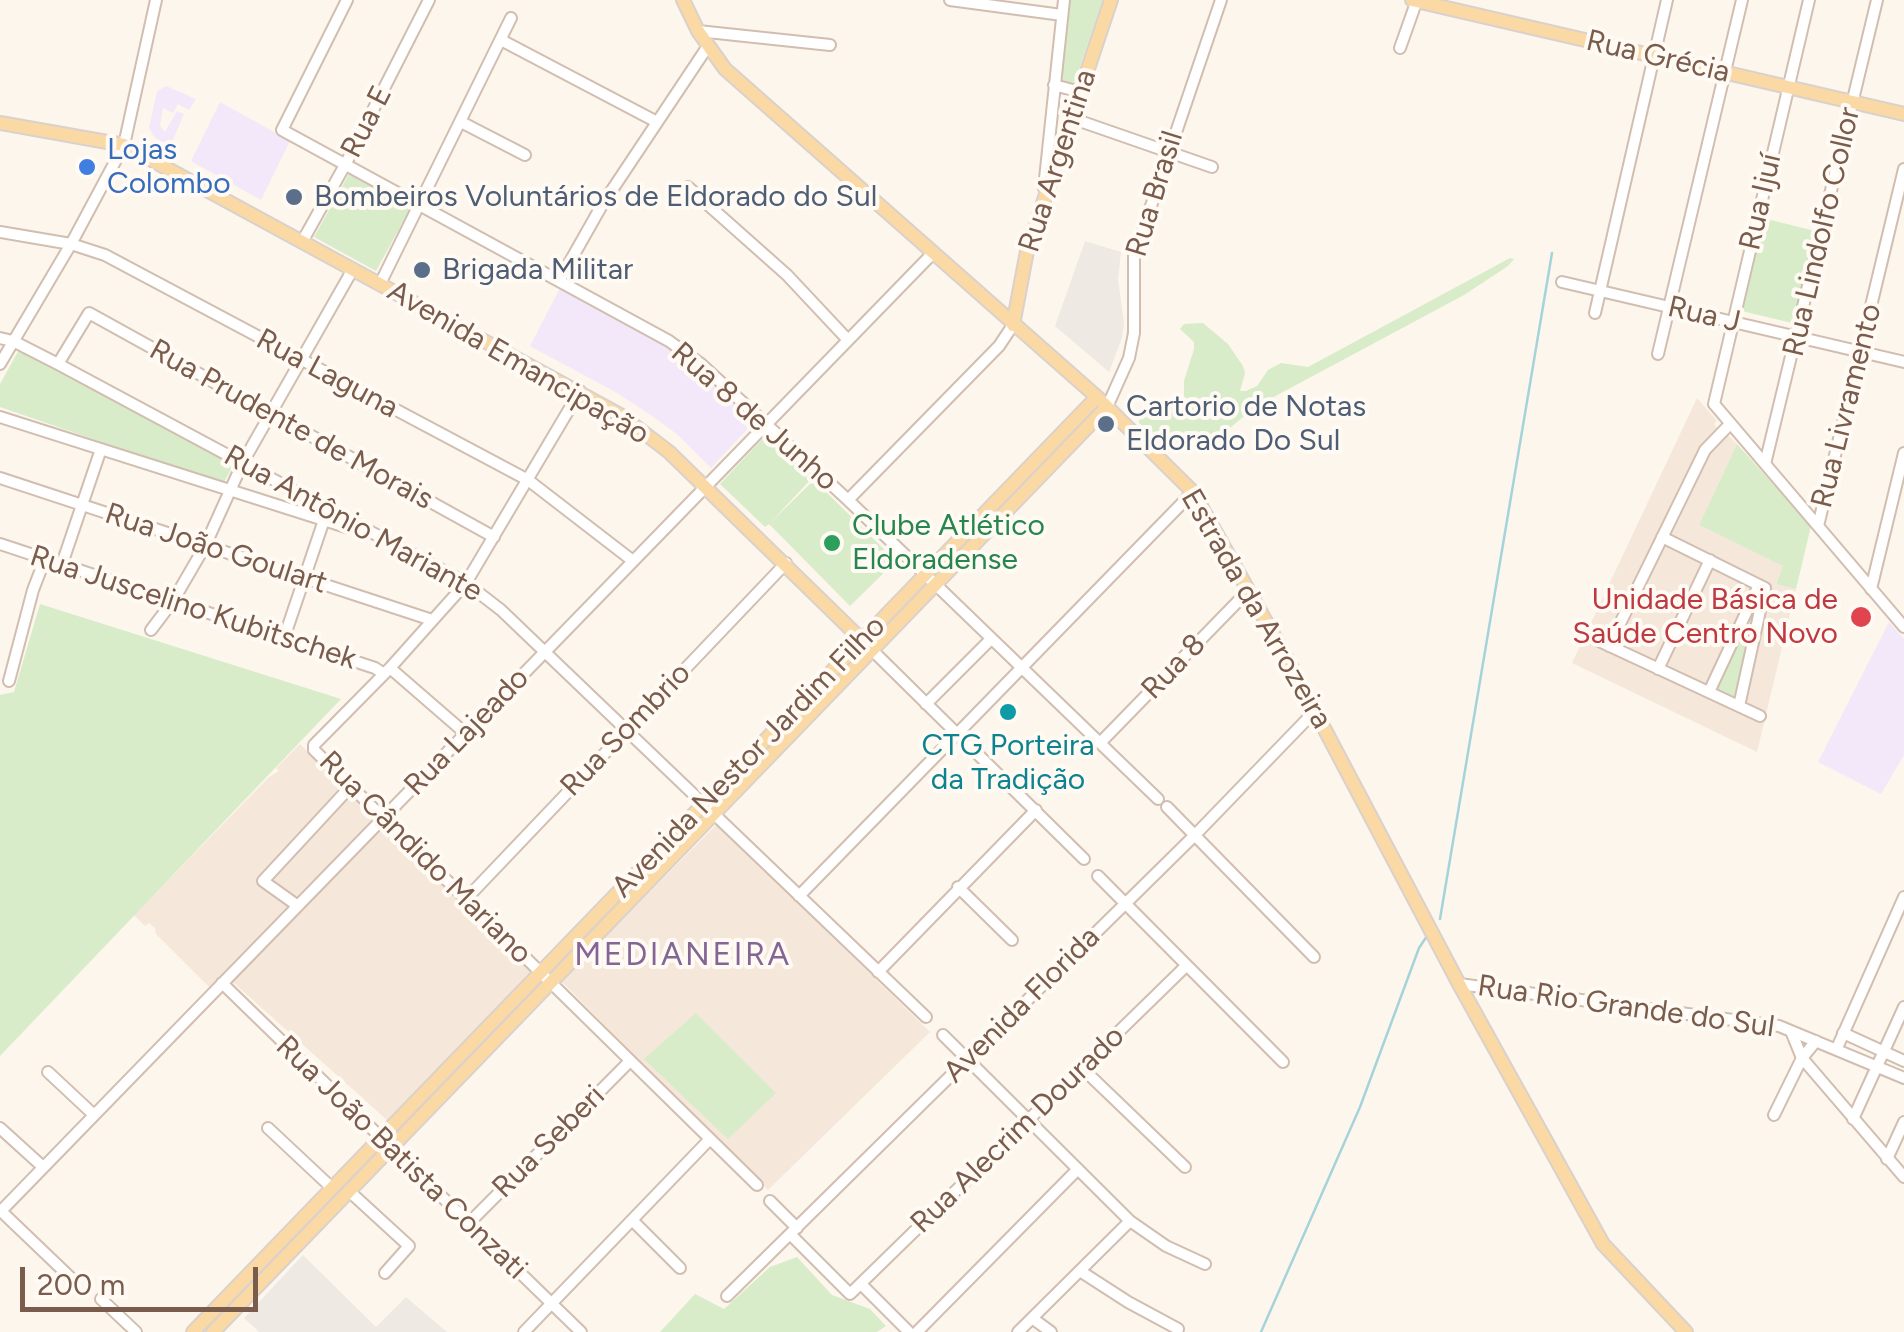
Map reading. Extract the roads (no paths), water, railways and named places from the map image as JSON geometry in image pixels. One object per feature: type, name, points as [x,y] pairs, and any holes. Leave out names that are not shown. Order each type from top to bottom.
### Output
[{"type":"main road","name":"Estrada da Arrozeira","points":[[683,0],[698,31],[726,69],[1102,402],[1193,492],[1603,1244],[1686,1332]]},
{"type":"main road","name":"Rua Argentina","points":[[1013,325],[1020,276],[1043,196],[1111,0]]},
{"type":"main road","name":"Rua Grécia","points":[[1415,0],[1904,114]]},
{"type":"main road","name":"Avenida Emancipação","points":[[0,123],[124,144],[580,391],[646,434],[705,486],[867,645]]},
{"type":"main road","name":"Avenida Nestor Jardim Filho","points":[[213,1332],[305,1226],[332,1188],[386,1143],[1102,402]]},
{"type":"main road","name":"Avenida Nestor Jardim Filho","points":[[196,1331],[305,1226],[349,1191],[386,1143]]},
{"type":"street","points":[[0,364],[124,144],[156,0]]},
{"type":"street","name":"Rua 8 de Junho","points":[[347,0],[282,130],[670,341],[722,382],[1195,835],[1314,957]]},
{"type":"street","name":"Rua E","points":[[302,242],[429,0]]},
{"type":"street","points":[[950,0],[1062,15]]},
{"type":"street","points":[[1043,196],[1064,0]]},
{"type":"street","name":"Rua Brasil","points":[[1102,402],[1114,392],[1129,358],[1134,333],[1134,256],[1221,0]]},
{"type":"street","points":[[1400,48],[1415,0]]},
{"type":"street","points":[[1595,313],[1668,0]]},
{"type":"street","points":[[1658,354],[1742,0]]},
{"type":"street","name":"Rua Ijuí","points":[[1730,424],[1714,404],[1809,0]]},
{"type":"street","name":"Rua Lindolfo Collor","points":[[1765,464],[1876,0]]},
{"type":"street","points":[[380,284],[511,18]]},
{"type":"street","points":[[698,31],[830,45]]},
{"type":"street","points":[[501,40],[657,122]]},
{"type":"street","points":[[559,281],[602,205],[708,46]]},
{"type":"street","points":[[1054,85],[1080,92]]},
{"type":"street","points":[[1071,118],[1212,168]]},
{"type":"street","points":[[461,122],[525,155]]},
{"type":"street","name":"Rua Livramento","points":[[1818,526],[1904,169]]},
{"type":"street","points":[[688,187],[786,276],[848,340]]},
{"type":"street","name":"Rua Laguna","points":[[0,232],[105,254],[528,480],[633,561]]},
{"type":"street","name":"Rua Lajeado","points":[[0,1211],[933,253]]},
{"type":"street","points":[[152,630],[205,546],[243,462],[353,269]]},
{"type":"street","name":"Rua J","points":[[1562,282],[1904,362]]},
{"type":"street","name":"Rua Prudente de Morais","points":[[58,364],[88,313],[494,537]]},
{"type":"street","points":[[848,500],[1000,346],[1013,325]]},
{"type":"street","name":"Rua Antônio Mariante","points":[[0,338],[13,340],[466,583],[501,610],[926,1017]]},
{"type":"street","points":[[387,671],[466,583],[580,391]]},
{"type":"street","points":[[0,417],[370,534]]},
{"type":"street","points":[[1609,646],[1704,450],[1730,424],[1904,627]]},
{"type":"street","points":[[62,564],[101,448]]},
{"type":"street","points":[[1871,588],[1904,453]]},
{"type":"street","name":"Rua João Goulart","points":[[0,478],[432,620]]},
{"type":"street","points":[[799,896],[1193,492]]},
{"type":"street","points":[[284,638],[324,520]]},
{"type":"street","points":[[1662,537],[1762,586]]},
{"type":"street","name":"Rua Juscelino Kubitschek","points":[[0,544],[387,671],[465,734]]},
{"type":"street","points":[[10,681],[33,590],[46,559]]},
{"type":"street","points":[[1658,668],[1710,560]]},
{"type":"street","name":"Rua Sombrio","points":[[467,898],[786,563]]},
{"type":"street","points":[[1709,692],[1762,586]]},
{"type":"street","points":[[1739,706],[1762,586]]},
{"type":"street","name":"Rua 8","points":[[1100,743],[1248,591]]},
{"type":"street","points":[[1586,635],[1760,716]]},
{"type":"street","points":[[926,704],[991,639]]},
{"type":"street","name":"Avenida Emancipação","points":[[867,645],[1084,859]]},
{"type":"street","name":"Rua Cândido Mariano","points":[[387,671],[314,747],[317,754],[757,1185]]},
{"type":"street","name":"Avenida Florida","points":[[727,1296],[1195,835],[1314,712]]},
{"type":"street","points":[[298,906],[263,881],[351,786]]},
{"type":"street","points":[[878,972],[1036,810]]},
{"type":"street","points":[[1098,876],[1283,1062]]},
{"type":"street","points":[[958,887],[1012,940]]},
{"type":"street","points":[[1837,1048],[1904,896]]},
{"type":"street","name":"Rua Alecrim Dourado","points":[[794,1231],[850,1294],[1186,966]]},
{"type":"street","name":"Rua João Batista Conzati","points":[[222,984],[580,1332]]},
{"type":"street","name":"Rua Rio Grande do Sul","points":[[1459,984],[1747,1020],[1791,1031],[1904,1078]]},
{"type":"street","points":[[1853,1118],[1904,1007]]},
{"type":"street","points":[[1791,1031],[1802,1058],[1904,1177]]},
{"type":"street","points":[[942,1034],[1130,1221],[1166,1246],[1205,1264]]},
{"type":"street","points":[[1843,1034],[1904,1061]]},
{"type":"street","points":[[1774,1115],[1802,1058],[1816,1041]]},
{"type":"street","name":"Rua Seberi","points":[[468,1223],[630,1061]]},
{"type":"street","points":[[1082,1068],[1185,1167]]},
{"type":"street","points":[[48,1072],[94,1115]]},
{"type":"street","points":[[1888,1159],[1904,1122]]},
{"type":"street","points":[[0,1128],[43,1167]]},
{"type":"street","points":[[268,1128],[332,1188]]},
{"type":"street","points":[[524,1332],[710,1139]]},
{"type":"street","points":[[918,1332],[1078,1169]]},
{"type":"street","points":[[349,1191],[409,1246],[385,1273]]},
{"type":"street","points":[[770,1201],[794,1231]]},
{"type":"street","points":[[0,1211],[70,1278]]},
{"type":"street","points":[[632,1220],[680,1268]]},
{"type":"street","points":[[1018,1332],[1130,1221]]},
{"type":"street","points":[[1080,1270],[1178,1329]]},
{"type":"street","points":[[862,1284],[910,1332]]},
{"type":"street","points":[[101,1299],[136,1332]]},
{"type":"street","points":[[1032,1318],[1051,1332]]},
{"type":"waterway","points":[[1440,919],[1552,253]]},
{"type":"waterway","points":[[1261,1332],[1360,1107],[1419,948],[1427,936]]},
{"type":"place","name":"Lojas Colombo","points":[[87,167]]},
{"type":"place","name":"Bombeiros Voluntários de Eldorado do Sul","points":[[294,197]]},
{"type":"place","name":"Brigada Militar","points":[[422,270]]},
{"type":"place","name":"Cartorio de Notas Eldorado Do Sul","points":[[1106,424]]},
{"type":"place","name":"Clube Atlético Eldoradense","points":[[832,543]]},
{"type":"place","name":"Unidade Básica de Saúde Centro Novo","points":[[1861,617]]},
{"type":"place","name":"CTG Porteira da Tradição","points":[[1008,712]]},
{"type":"district","name":"MEDIANEIRA","points":[[683,956]]}]
